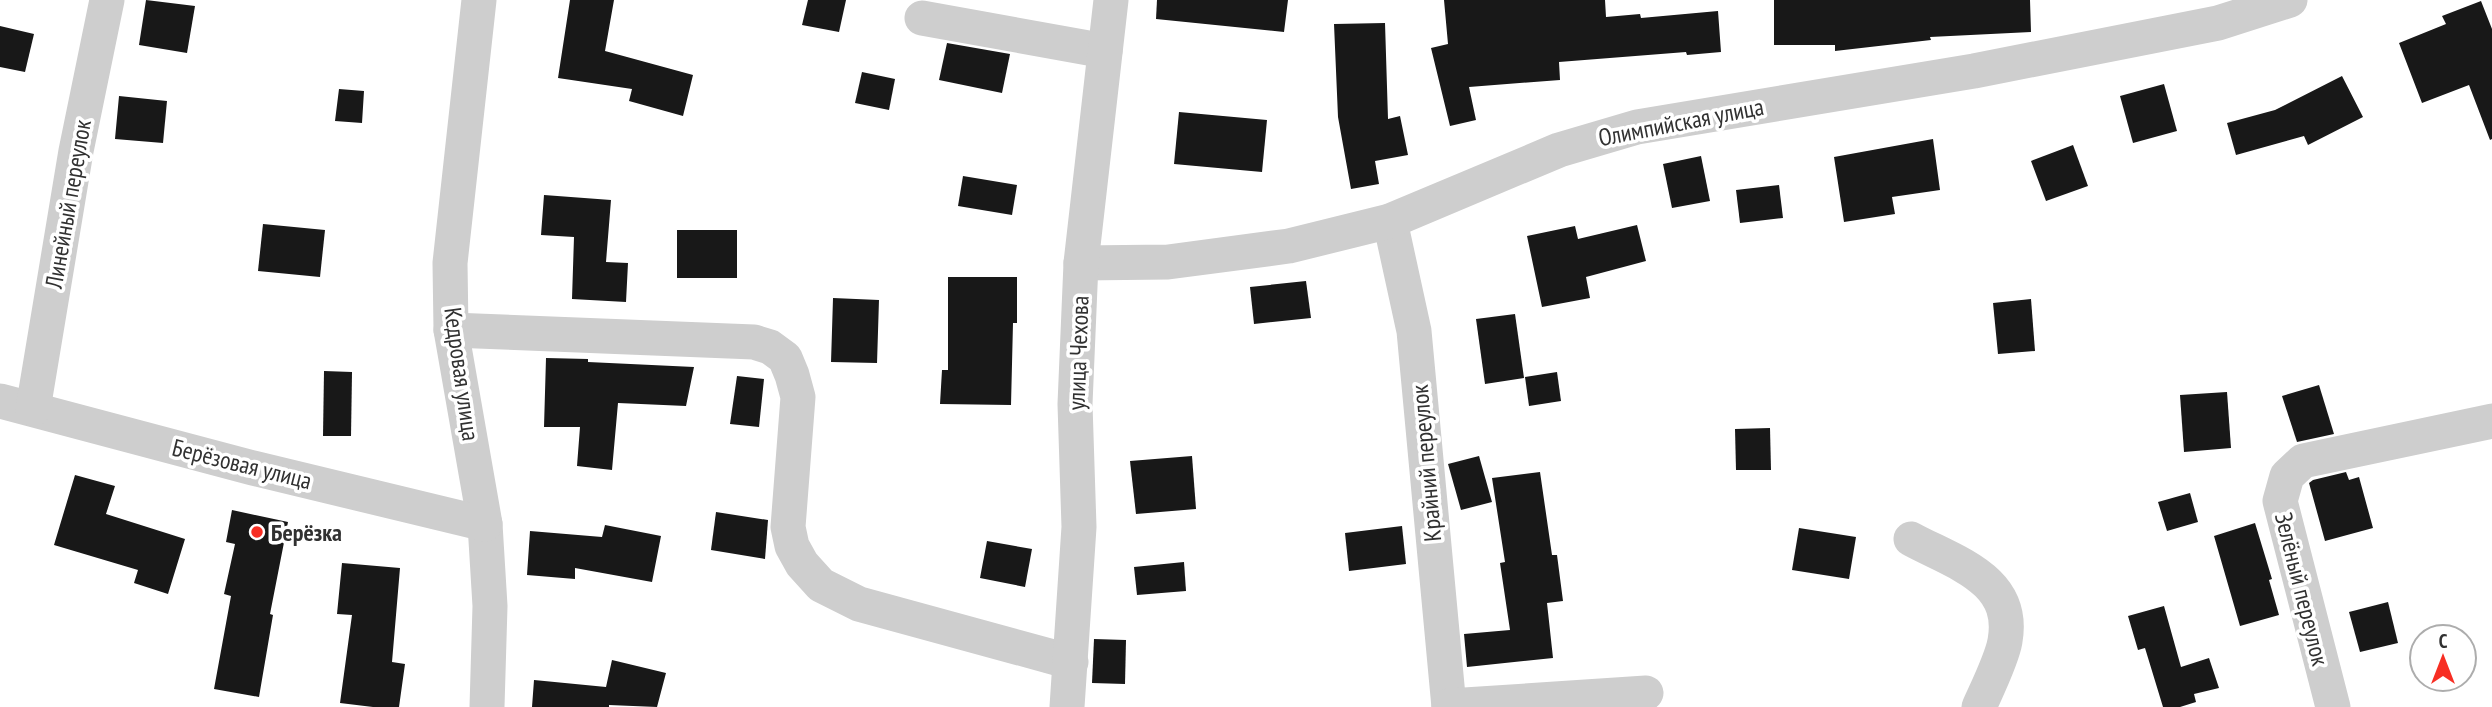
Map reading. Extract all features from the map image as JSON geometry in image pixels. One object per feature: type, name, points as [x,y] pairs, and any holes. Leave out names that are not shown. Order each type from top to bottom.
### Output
[{"type":"street","name":"Линейный переулок","points":[[33,410],[76,150],[107,0]]},
{"type":"street","name":"Кедровая улица","points":[[479,0],[450,263],[451,330],[485,524],[490,606],[487,707]]},
{"type":"street","name":"улица Чехова","points":[[1066,707],[1079,527],[1075,404],[1081,263],[1111,0]]},
{"type":"street","name":"Олимпийская улица","points":[[1081,263],[1168,262],[1289,246],[1390,221],[1559,150],[1637,127],[1987,68],[2218,23],[2290,0]]},
{"type":"street","points":[[922,18],[1105,51]]},
{"type":"street","name":"Крайний переулок","points":[[1390,221],[1414,331],[1449,706]]},
{"type":"street","points":[[451,330],[754,342],[770,347],[785,358],[797,397],[788,527],[792,546],[802,564],[821,585],[859,604],[1071,662]]},
{"type":"street","name":"Берёзовая улица","points":[[0,401],[253,468],[485,524]]},
{"type":"street","name":"Зелёный переулок","points":[[2333,707],[2280,501],[2287,476],[2304,461],[2492,421]]},
{"type":"street","points":[[1911,540],[1985,578],[2005,605],[2006,642],[1979,707]]},
{"type":"street","points":[[1449,706],[1646,693]]},
{"type":"building","points":[[146,0],[195,6],[187,53],[139,45]]},
{"type":"building","points":[[570,0],[614,0],[605,51],[693,75],[683,116],[629,101],[632,89],[558,78]]},
{"type":"building","points":[[808,0],[846,0],[839,32],[802,25]]},
{"type":"building","points":[[1157,0],[1288,0],[1284,32],[1156,19]]},
{"type":"building","points":[[1444,0],[1605,0],[1606,17],[1640,14],[1641,18],[1718,11],[1721,52],[1687,55],[1686,52],[1559,62],[1560,80],[1469,87],[1476,120],[1450,126],[1431,48],[1448,44]]},
{"type":"building","points":[[1774,0],[2030,0],[2031,32],[1930,37],[1931,40],[1835,51],[1835,45],[1774,45]]},
{"type":"building","points":[[2481,1],[2492,29],[2490,140],[2469,85],[2422,103],[2399,43],[2446,24],[2442,16]]},
{"type":"building","points":[[1385,23],[1388,119],[1400,116],[1408,155],[1375,161],[1379,184],[1351,189],[1338,117],[1334,24]]},
{"type":"building","points":[[0,26],[34,34],[25,72],[0,67]]},
{"type":"building","points":[[947,43],[1010,54],[1002,93],[939,80]]},
{"type":"building","points":[[862,72],[895,79],[889,110],[855,103]]},
{"type":"building","points":[[2342,76],[2363,117],[2308,145],[2304,136],[2236,155],[2227,123],[2275,110]]},
{"type":"building","points":[[2164,84],[2177,131],[2133,143],[2120,96]]},
{"type":"building","points":[[339,89],[364,91],[362,123],[335,121]]},
{"type":"building","points":[[119,96],[167,101],[163,143],[115,139]]},
{"type":"building","points":[[1179,112],[1267,120],[1262,172],[1174,164]]},
{"type":"building","points":[[1933,139],[1940,190],[1892,197],[1895,214],[1844,222],[1834,157]]},
{"type":"building","points":[[2073,145],[2088,186],[2046,201],[2031,161]]},
{"type":"building","points":[[1701,156],[1710,201],[1672,208],[1663,164]]},
{"type":"building","points":[[963,176],[1017,185],[1012,215],[958,206]]},
{"type":"building","points":[[1779,185],[1783,218],[1740,223],[1736,190]]},
{"type":"building","points":[[544,195],[611,200],[606,262],[628,263],[626,302],[572,299],[574,237],[541,235]]},
{"type":"building","points":[[263,224],[325,230],[320,277],[258,271]]},
{"type":"building","points":[[1637,225],[1646,261],[1586,277],[1590,298],[1542,307],[1527,236],[1575,226],[1578,239]]},
{"type":"building","points":[[677,230],[737,230],[737,278],[677,278]]},
{"type":"building","points":[[948,277],[1017,277],[1017,323],[1013,323],[1011,405],[940,404],[942,370],[948,370]]},
{"type":"building","points":[[1306,281],[1311,318],[1254,324],[1250,287]]},
{"type":"building","points":[[833,298],[879,300],[877,363],[831,362]]},
{"type":"building","points":[[2031,299],[2035,351],[1998,354],[1993,303]]},
{"type":"building","points":[[1515,314],[1524,378],[1485,384],[1476,319]]},
{"type":"building","points":[[546,358],[694,367],[686,406],[618,403],[612,470],[577,466],[580,427],[544,427]]},
{"type":"building","points":[[324,371],[352,372],[351,436],[323,436]]},
{"type":"building","points":[[1557,372],[1561,401],[1529,406],[1525,377]]},
{"type":"building","points":[[737,376],[764,379],[759,427],[730,424]]},
{"type":"building","points":[[2319,385],[2334,434],[2297,442],[2282,396]]},
{"type":"building","points":[[2227,392],[2231,448],[2184,452],[2180,395]]},
{"type":"building","points":[[1770,428],[1771,470],[1736,470],[1735,429]]},
{"type":"building","points":[[1192,456],[1196,509],[1136,514],[1130,461]]},
{"type":"building","points":[[1479,456],[1492,502],[1461,510],[1448,464]]},
{"type":"building","points":[[1540,472],[1552,555],[1557,555],[1563,601],[1547,603],[1553,658],[1467,667],[1464,634],[1510,630],[1500,563],[1505,562],[1492,478]]},
{"type":"building","points":[[2346,472],[2349,480],[2359,477],[2373,528],[2325,541],[2309,483]]},
{"type":"building","points":[[75,475],[115,486],[106,514],[185,539],[168,594],[134,583],[138,570],[54,545]]},
{"type":"building","points":[[2190,493],[2198,522],[2167,531],[2158,502]]},
{"type":"building","points":[[232,510],[288,522],[270,614],[273,615],[259,697],[214,689],[231,596],[224,594],[235,544],[226,542]]},
{"type":"building","points":[[716,512],[768,520],[765,559],[711,550]]},
{"type":"building","points":[[2255,523],[2272,579],[2269,580],[2279,615],[2240,626],[2214,536]]},
{"type":"building","points":[[605,525],[661,536],[652,582],[575,568],[575,579],[527,575],[530,531],[602,537]]},
{"type":"building","points":[[1402,526],[1406,564],[1349,571],[1345,533]]},
{"type":"building","points":[[1799,528],[1856,537],[1849,579],[1792,570]]},
{"type":"building","points":[[987,541],[1032,549],[1025,587],[980,578]]},
{"type":"building","points":[[1184,562],[1186,591],[1137,595],[1134,567]]},
{"type":"building","points":[[342,563],[400,568],[392,662],[405,664],[399,707],[340,703],[352,615],[337,614]]},
{"type":"building","points":[[2388,602],[2398,643],[2360,652],[2349,612]]},
{"type":"building","points":[[2164,606],[2181,667],[2209,658],[2219,688],[2194,694],[2196,702],[2180,707],[2163,707],[2145,648],[2138,650],[2128,616]]},
{"type":"building","points":[[1094,639],[1126,640],[1125,684],[1092,683]]},
{"type":"building","points":[[612,660],[666,673],[657,707],[532,707],[534,680],[606,687]]},
{"type":"place","name":"Берёзка","points":[[257,532]]}]
